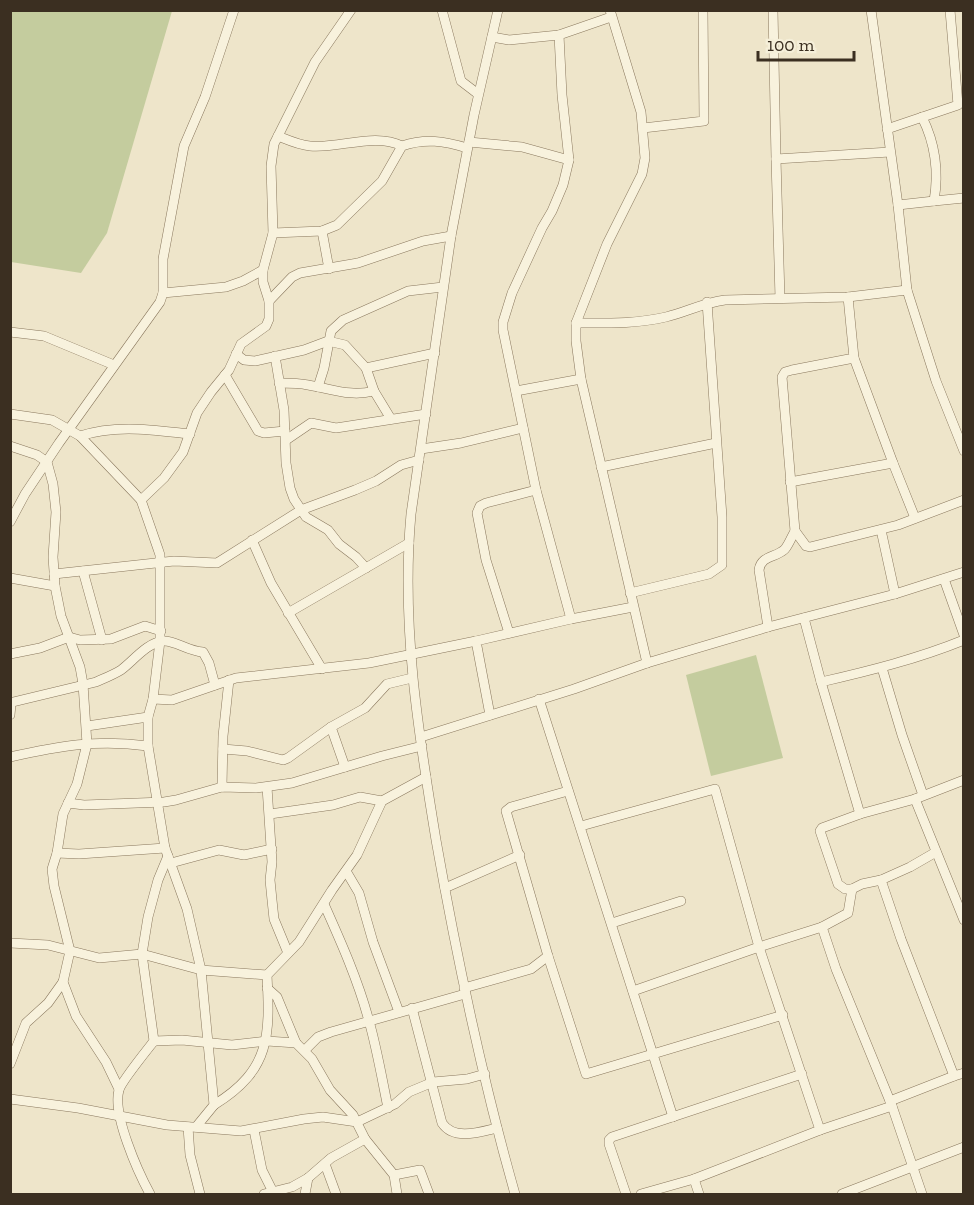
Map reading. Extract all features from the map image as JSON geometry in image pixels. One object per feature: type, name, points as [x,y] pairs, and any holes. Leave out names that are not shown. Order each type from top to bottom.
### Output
[{"type":"street","points":[[11,521],[70,428],[160,302],[163,293],[163,259],[177,190],[179,165],[234,10]]},
{"type":"street","points":[[442,10],[461,81],[478,94]]},
{"type":"street","points":[[498,10],[478,94],[443,287],[409,543],[410,655],[426,777],[464,991],[514,1194]]},
{"type":"street","points":[[643,128],[704,121],[703,10]]},
{"type":"street","points":[[773,10],[780,298]]},
{"type":"street","points":[[871,10],[907,290],[936,381],[963,451]]},
{"type":"street","points":[[887,129],[961,104],[950,10]]},
{"type":"street","points":[[141,500],[164,478],[183,452],[197,413],[225,375],[245,340],[266,326],[270,319],[269,301],[262,270],[273,233],[271,166],[274,144],[315,62],[349,11]]},
{"type":"street","points":[[492,37],[509,40],[559,35],[611,14],[625,55],[643,128],[645,158],[642,174],[607,244],[576,323],[576,341],[581,379],[600,467],[647,663]]},
{"type":"street","points":[[559,35],[569,160],[563,185],[512,292],[503,322],[503,330],[536,490],[571,619]]},
{"type":"street","points":[[922,117],[928,129],[934,153],[936,177],[934,201]]},
{"type":"street","points":[[278,136],[309,146],[374,141],[392,142],[402,146],[436,141],[522,147],[569,160]]},
{"type":"street","points":[[273,233],[322,231],[337,225],[376,188],[402,146]]},
{"type":"street","points":[[776,159],[890,152]]},
{"type":"street","points":[[898,206],[963,198]]},
{"type":"street","points":[[322,231],[329,269]]},
{"type":"street","points":[[269,301],[292,277],[309,271],[372,260],[423,241],[451,236]]},
{"type":"street","points":[[163,293],[226,287],[243,281],[262,270]]},
{"type":"street","points":[[318,387],[331,331],[343,320],[408,291],[443,287]]},
{"type":"street","points":[[576,323],[638,321],[666,317],[707,302],[848,297],[907,290]]},
{"type":"street","points":[[848,297],[854,358],[915,518]]},
{"type":"street","points":[[630,593],[709,574],[722,565],[722,517],[707,302]]},
{"type":"street","points":[[10,332],[44,336],[114,365]]},
{"type":"street","points":[[236,354],[244,360],[255,361],[304,350],[328,341],[345,345],[366,368],[374,391],[391,419]]},
{"type":"street","points":[[366,368],[435,353]]},
{"type":"street","points":[[275,356],[284,410],[286,463],[290,488],[306,517],[328,530],[339,544],[366,568]]},
{"type":"street","points":[[854,358],[792,370],[785,372],[782,377],[795,531],[806,546],[810,547],[881,530],[963,500]]},
{"type":"street","points":[[225,375],[258,431],[264,433],[286,435],[311,423],[336,428],[426,414]]},
{"type":"street","points":[[516,391],[581,379]]},
{"type":"street","points":[[279,383],[360,395],[374,391]]},
{"type":"street","points":[[10,414],[52,420],[70,428],[80,436],[141,500],[158,549],[161,636],[153,699],[148,717],[148,746],[168,856],[194,933],[201,970],[214,1105]]},
{"type":"street","points":[[80,436],[99,430],[137,428],[190,434]]},
{"type":"street","points":[[421,449],[461,443],[523,428]]},
{"type":"street","points":[[600,467],[716,443]]},
{"type":"street","points":[[10,446],[37,455],[47,462],[53,484],[56,512],[53,557],[55,586],[61,616],[80,667],[87,726],[87,744],[76,784],[63,814],[52,869],[70,951],[63,982],[48,1003],[26,1023],[10,1064]]},
{"type":"street","points":[[54,574],[174,561],[217,563],[301,510],[376,481],[401,465],[420,460]]},
{"type":"street","points":[[790,482],[893,463]]},
{"type":"street","points":[[509,633],[486,560],[477,513],[480,506],[486,503],[536,490]]},
{"type":"street","points":[[881,530],[895,594]]},
{"type":"street","points":[[768,627],[760,564],[784,549],[795,531]]},
{"type":"street","points":[[252,540],[288,613],[322,669]]},
{"type":"street","points":[[288,613],[409,543]]},
{"type":"street","points":[[83,571],[102,640]]},
{"type":"street","points":[[68,803],[84,805],[157,802],[176,800],[222,787],[267,787],[292,783],[345,767],[490,715],[647,663],[768,627],[895,594],[963,572]]},
{"type":"street","points":[[10,578],[55,586]]},
{"type":"street","points":[[944,579],[963,635]]},
{"type":"street","points":[[153,699],[172,700],[229,681],[271,673],[322,669],[410,655],[633,607]]},
{"type":"street","points":[[804,618],[860,814]]},
{"type":"street","points":[[10,654],[40,648],[69,638],[111,639],[145,626],[190,651],[203,652],[215,685]]},
{"type":"street","points":[[10,715],[13,702],[96,682],[120,671],[161,636]]},
{"type":"street","points":[[821,682],[882,668],[963,640]]},
{"type":"street","points":[[476,641],[490,715]]},
{"type":"street","points":[[882,668],[936,852],[963,920]]},
{"type":"street","points":[[223,749],[248,751],[282,760],[288,758],[331,727],[369,705],[387,684],[412,678]]},
{"type":"street","points":[[222,787],[225,713],[229,681]]},
{"type":"street","points":[[539,699],[568,791],[582,826],[673,1117]]},
{"type":"street","points":[[87,726],[148,717]]},
{"type":"street","points":[[331,727],[345,767]]},
{"type":"street","points":[[10,757],[53,747],[112,742],[148,746]]},
{"type":"street","points":[[200,1194],[190,1155],[192,1127],[214,1105],[233,1093],[258,1062],[267,1041],[267,975],[299,942],[357,855],[382,801],[426,777]]},
{"type":"street","points":[[936,852],[881,880],[845,889],[838,884],[820,831],[822,828],[860,814],[919,797],[963,780]]},
{"type":"street","points":[[267,787],[272,849],[270,880],[274,919],[288,953]]},
{"type":"street","points":[[582,826],[715,789],[759,946],[820,1130]]},
{"type":"street","points":[[568,791],[508,809],[507,813],[548,956],[586,1074],[783,1015]]},
{"type":"street","points":[[270,814],[333,805],[360,797],[382,801]]},
{"type":"street","points":[[57,853],[168,856],[219,850],[244,855],[272,849]]},
{"type":"street","points":[[445,888],[520,855]]},
{"type":"street","points":[[119,1089],[154,1041],[142,954],[148,917],[158,880],[168,856]]},
{"type":"street","points":[[346,871],[359,893],[373,942],[399,1012]]},
{"type":"street","points":[[641,1194],[694,1179],[891,1104],[959,1075],[905,949],[881,880]]},
{"type":"street","points":[[633,991],[759,946],[822,927],[848,913],[852,889]]},
{"type":"street","points":[[612,923],[681,901]]},
{"type":"street","points":[[324,904],[347,956],[370,1022],[388,1108]]},
{"type":"street","points":[[822,927],[836,969],[891,1104],[922,1194]]},
{"type":"street","points":[[10,943],[48,945],[99,958],[142,954],[201,970],[267,975]]},
{"type":"street","points":[[305,1050],[318,1037],[531,969],[548,956]]},
{"type":"street","points":[[63,982],[76,1016],[106,1062],[119,1089],[119,1117],[131,1152],[150,1194]]},
{"type":"street","points":[[267,988],[276,997],[296,1043],[305,1050],[330,1090],[347,1107],[365,1139],[394,1175],[397,1194]]},
{"type":"street","points":[[412,1008],[445,1128],[452,1132],[465,1134],[498,1128]]},
{"type":"street","points":[[154,1041],[182,1040],[232,1045],[267,1041],[296,1043]]},
{"type":"street","points":[[10,1099],[192,1127],[254,1130],[323,1117],[357,1122],[388,1108],[409,1092],[433,1082],[485,1074]]},
{"type":"street","points":[[626,1194],[609,1140],[612,1137],[802,1074]]},
{"type":"street","points":[[254,1130],[269,1193],[292,1187],[308,1178],[331,1158],[365,1139]]},
{"type":"street","points":[[842,1194],[963,1147]]},
{"type":"street","points":[[325,1164],[336,1194]]},
{"type":"street","points":[[394,1175],[420,1170],[429,1194]]},
{"type":"street","points":[[305,1194],[308,1178]]},
{"type":"street","points":[[694,1179],[699,1194]]},
{"type":"green space","points":[[10,11],[172,11],[107,233],[81,273],[11,262]]},
{"type":"green space","points":[[756,655],[783,758],[711,776],[686,675]]}]
